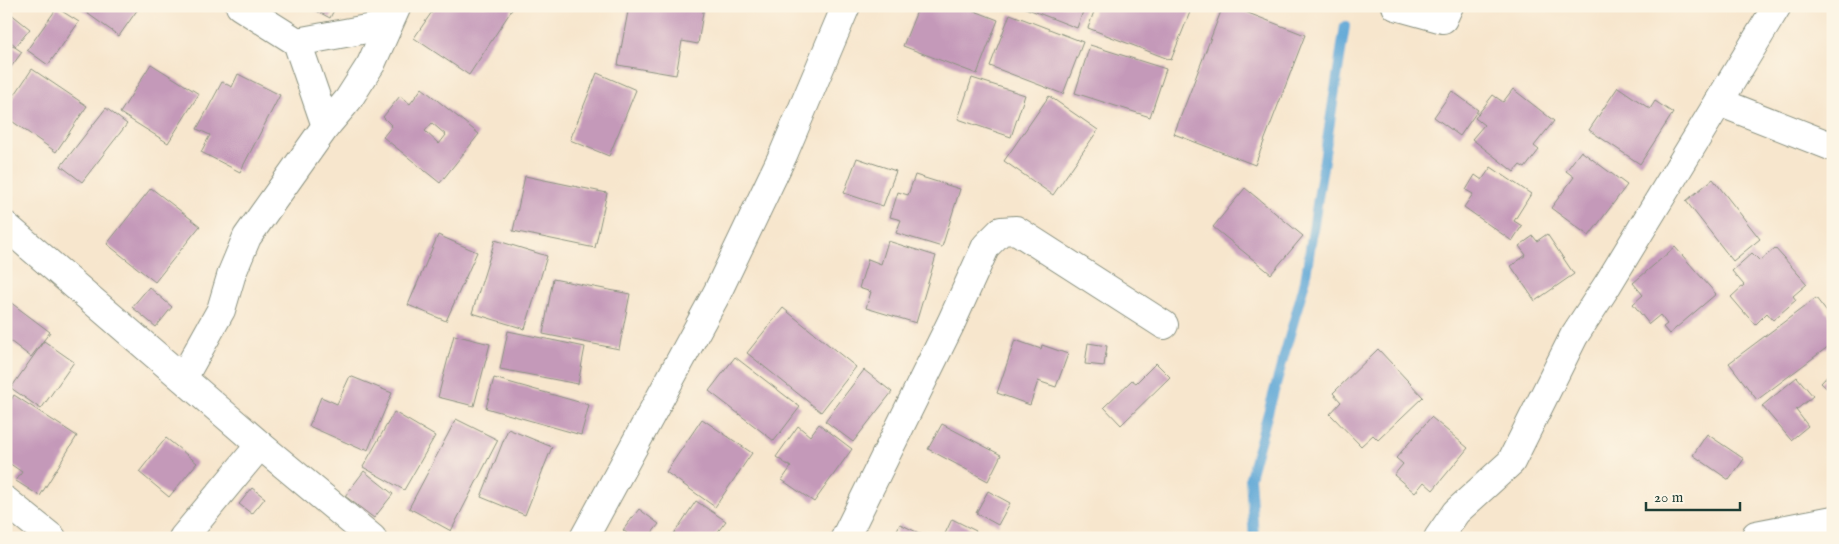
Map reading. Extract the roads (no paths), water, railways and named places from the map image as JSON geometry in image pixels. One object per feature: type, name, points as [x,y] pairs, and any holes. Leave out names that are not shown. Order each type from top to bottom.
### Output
[{"type":"street","points":[[240,6],[297,42],[326,126]]},
{"type":"street","points":[[584,538],[717,293],[783,155],[846,6]]},
{"type":"street","points":[[1396,6],[1443,19],[1449,6]]},
{"type":"street","points":[[1438,538],[1456,512],[1511,462],[1574,336],[1608,284],[1777,6]]},
{"type":"street","points":[[297,42],[392,16]]},
{"type":"street","points":[[183,378],[221,310],[232,273],[247,237],[326,126],[348,100],[371,64],[392,16]]},
{"type":"street","points":[[1719,102],[1833,147]]},
{"type":"street","points":[[6,226],[260,445],[372,538]]},
{"type":"street","points":[[846,538],[951,323],[986,246],[1001,231],[1016,230],[1164,325]]},
{"type":"street","points":[[183,538],[260,445]]},
{"type":"street","points":[[6,501],[52,538]]},
{"type":"street","points":[[1756,535],[1833,520]]},
{"type":"waterway","points":[[1254,538],[1250,477],[1305,281],[1345,26]]}]
